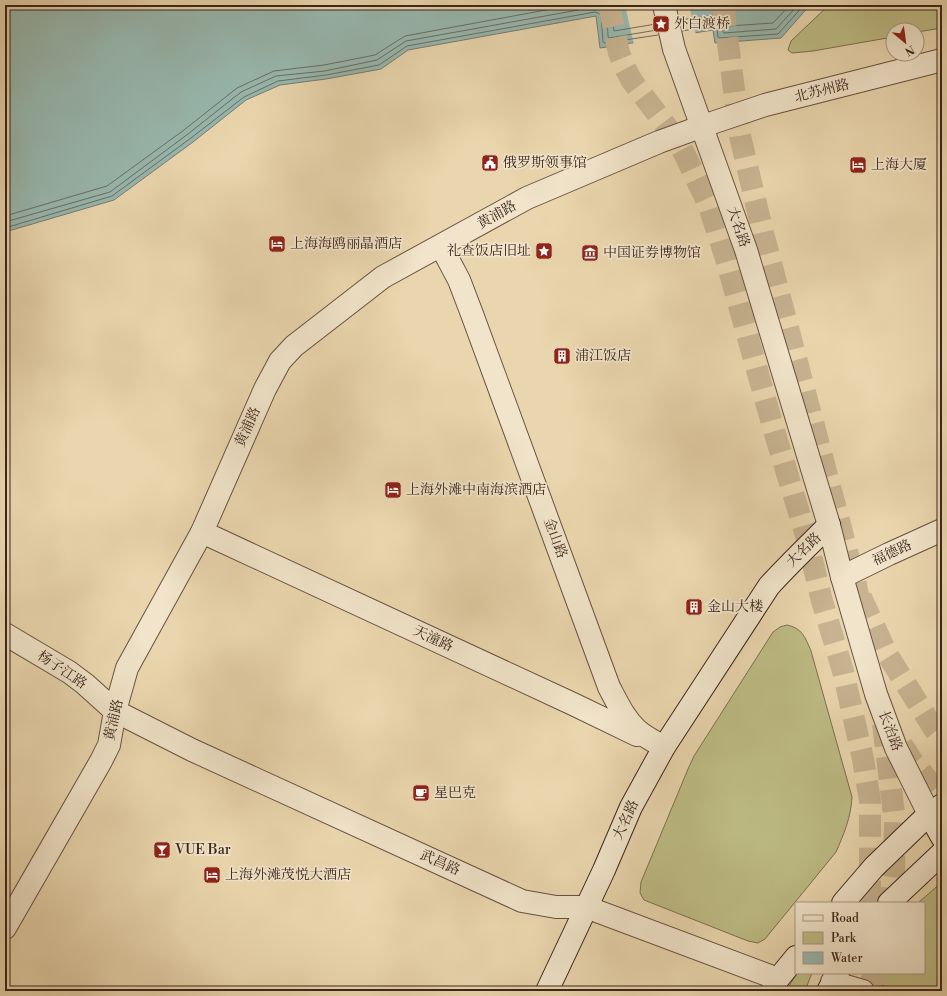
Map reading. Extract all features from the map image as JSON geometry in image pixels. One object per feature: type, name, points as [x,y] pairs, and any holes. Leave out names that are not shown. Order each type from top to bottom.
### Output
[{"type":"street","name":"大名路","points":[[547,991],[631,807],[664,747],[769,586],[786,567],[797,558],[829,525],[746,250],[674,49],[664,5]]},
{"type":"street","name":"北苏州路","points":[[702,126],[765,105],[942,60]]},
{"type":"street","name":"黄浦路","points":[[5,928],[109,745],[115,711],[127,668],[202,532],[265,389],[280,361],[294,346],[383,277],[527,198],[659,142],[702,126]]},
{"type":"street","name":"金山路","points":[[441,246],[459,280],[470,308],[609,687],[627,719],[637,730],[664,747]]},
{"type":"street","name":"长治路","points":[[829,525],[842,577],[876,694],[893,742],[935,810],[942,837]]},
{"type":"street","name":"福德路","points":[[842,577],[942,530]]},
{"type":"street","name":"天潼路","points":[[202,532],[664,747]]},
{"type":"street","name":"杨子江路","points":[[5,634],[69,672],[115,711]]},
{"type":"street","name":"武昌路","points":[[115,711],[192,750],[522,901],[556,907],[586,907],[775,985]]},
{"type":"street","points":[[844,902],[874,867],[935,810]]},
{"type":"street","points":[[890,902],[942,853]]},
{"type":"street","points":[[775,985],[795,958]]},
{"type":"street","points":[[833,982],[863,991]]},
{"type":"green space","points":[[829,5],[942,5],[942,28],[925,31],[925,22],[885,22],[885,38],[813,51],[792,53],[788,50],[791,41]]},
{"type":"green space","points":[[787,625],[792,626],[800,631],[805,637],[811,651],[852,797],[847,825],[836,852],[765,939],[758,943],[748,941],[644,900],[640,893],[641,882],[694,756],[773,632],[780,627]]},
{"type":"green space","points":[[942,882],[942,991],[904,991],[880,985],[864,974],[925,974],[925,902],[919,902]]},
{"type":"green space","points":[[796,974],[812,974],[805,991],[786,991]]},
{"type":"water","points":[[5,5],[810,5],[781,38],[715,43],[713,30],[600,48],[596,16],[408,50],[381,69],[326,79],[280,85],[246,100],[193,142],[114,200],[5,232]]},
{"type":"pier","name":"外白渡桥","points":[[625,5],[689,5],[696,35],[634,45]]},
{"type":"tunnel","points":[[609,5],[619,53],[625,68],[632,81],[677,140],[686,157],[709,206],[726,259],[773,427],[807,539],[822,601],[843,671],[863,759],[870,801],[870,902]]},
{"type":"tunnel","points":[[723,5],[740,136],[763,233],[856,585],[862,615]]},
{"type":"tunnel","points":[[861,597],[887,654],[934,729],[942,739]]},
{"type":"tunnel","points":[[883,724],[895,822],[894,873],[890,902]]},
{"type":"tunnel","points":[[902,745],[913,762],[942,797]]},
{"type":"tunnel","points":[[868,991],[874,974]]},
{"type":"place","name":"外白渡桥","points":[[661,24]]},
{"type":"place","name":"俄罗斯领事馆","points":[[490,163]]},
{"type":"place","name":"上海大厦","points":[[858,165]]},
{"type":"place","name":"上海海鸥丽晶酒店","points":[[277,244]]},
{"type":"place","name":"礼查饭店旧址","points":[[544,251]]},
{"type":"place","name":"中国证券博物馆","points":[[590,253]]},
{"type":"place","name":"浦江饭店","points":[[562,356]]},
{"type":"place","name":"上海外滩中南海滨酒店","points":[[393,490]]},
{"type":"place","name":"金山大楼","points":[[694,607]]},
{"type":"place","name":"星巴克","points":[[421,793]]},
{"type":"place","name":"VUE Bar","points":[[162,850]]},
{"type":"place","name":"上海外滩茂悦大酒店","points":[[212,875]]}]
